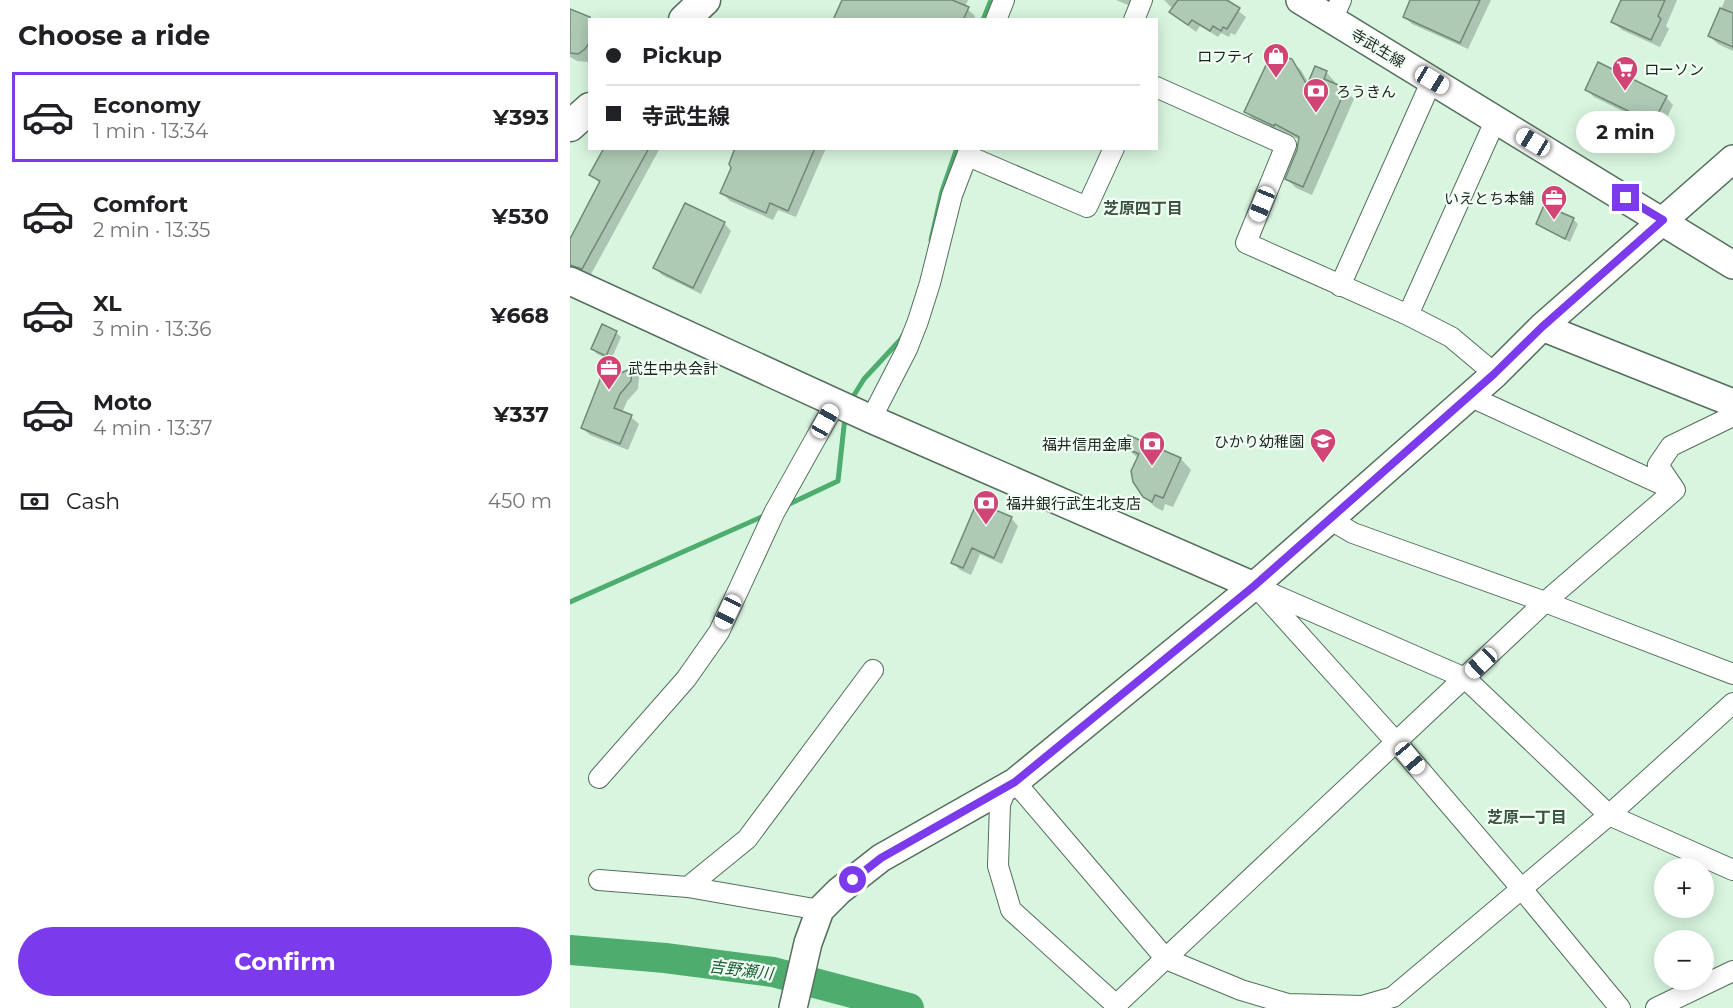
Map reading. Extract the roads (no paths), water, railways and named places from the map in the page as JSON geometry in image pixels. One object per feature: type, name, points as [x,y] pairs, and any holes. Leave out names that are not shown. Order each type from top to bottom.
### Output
[{"type":"main road","points":[[686,18],[705,0]]},
{"type":"main road","points":[[570,126],[588,110]]},
{"type":"street","points":[[1135,18],[1142,0]]},
{"type":"street","name":"寺武生線","points":[[1300,0],[1336,10],[1432,80],[1733,265]]},
{"type":"street","points":[[1341,286],[1432,80]]},
{"type":"street","points":[[1158,88],[1286,145],[1246,243],[1408,315],[1451,337],[1494,374]]},
{"type":"street","points":[[1408,315],[1496,119]]},
{"type":"street","points":[[871,418],[907,349],[918,321],[952,195],[969,152],[1087,207],[1113,150]]},
{"type":"street","points":[[793,1008],[808,943],[820,910],[839,891],[881,858],[1011,785],[1254,586],[1733,159]]},
{"type":"street","points":[[570,281],[871,418],[1465,678],[1609,815],[1733,870]]},
{"type":"street","points":[[1542,327],[1733,403]]},
{"type":"street","points":[[1469,396],[1675,490]]},
{"type":"street","points":[[599,777],[686,679],[719,632],[774,513],[836,402]]},
{"type":"street","points":[[1675,490],[1658,465],[1671,446],[1733,416]]},
{"type":"street","points":[[1011,785],[1000,804],[998,866],[1011,910],[1116,1006],[1545,602],[1675,490]]},
{"type":"street","points":[[1329,519],[1353,533],[1545,602],[1733,674]]},
{"type":"street","points":[[1254,586],[1396,742],[1620,1008]]},
{"type":"street","points":[[688,886],[747,839],[873,670]]},
{"type":"street","points":[[1011,785],[1166,959],[1241,990],[1288,1004],[1362,1006],[1393,997],[1609,815],[1733,703]]},
{"type":"street","points":[[599,879],[688,886],[820,910]]},
{"type":"street","points":[[1656,1008],[1733,971]]},
{"type":"waterway","points":[[984,18],[991,0]]},
{"type":"waterway","points":[[931,240],[942,191],[956,150]]},
{"type":"waterway","points":[[851,400],[864,379],[903,335]]},
{"type":"waterway","points":[[785,506],[838,481],[845,417]]},
{"type":"waterway","points":[[570,602],[766,515]]},
{"type":"waterway","name":"吉野瀬川","points":[[570,950],[665,958],[773,972],[909,1008]]},
{"type":"place","name":"ロフティ","points":[[1276,79]]},
{"type":"place","name":"ローソン","points":[[1625,92]]},
{"type":"place","name":"ろうきん","points":[[1316,114]]},
{"type":"place","name":"いえとち本舗","points":[[1554,221]]},
{"type":"place","name":"武生中央会計","points":[[609,391]]},
{"type":"place","name":"ひかり幼稚園","points":[[1323,464]]},
{"type":"place","name":"福井信用金庫","points":[[1152,467]]},
{"type":"place","name":"福井銀行武生北支店","points":[[986,526]]},
{"type":"district","name":"芝原四丁目","points":[[1143,208]]},
{"type":"district","name":"芝原一丁目","points":[[1527,817]]}]
